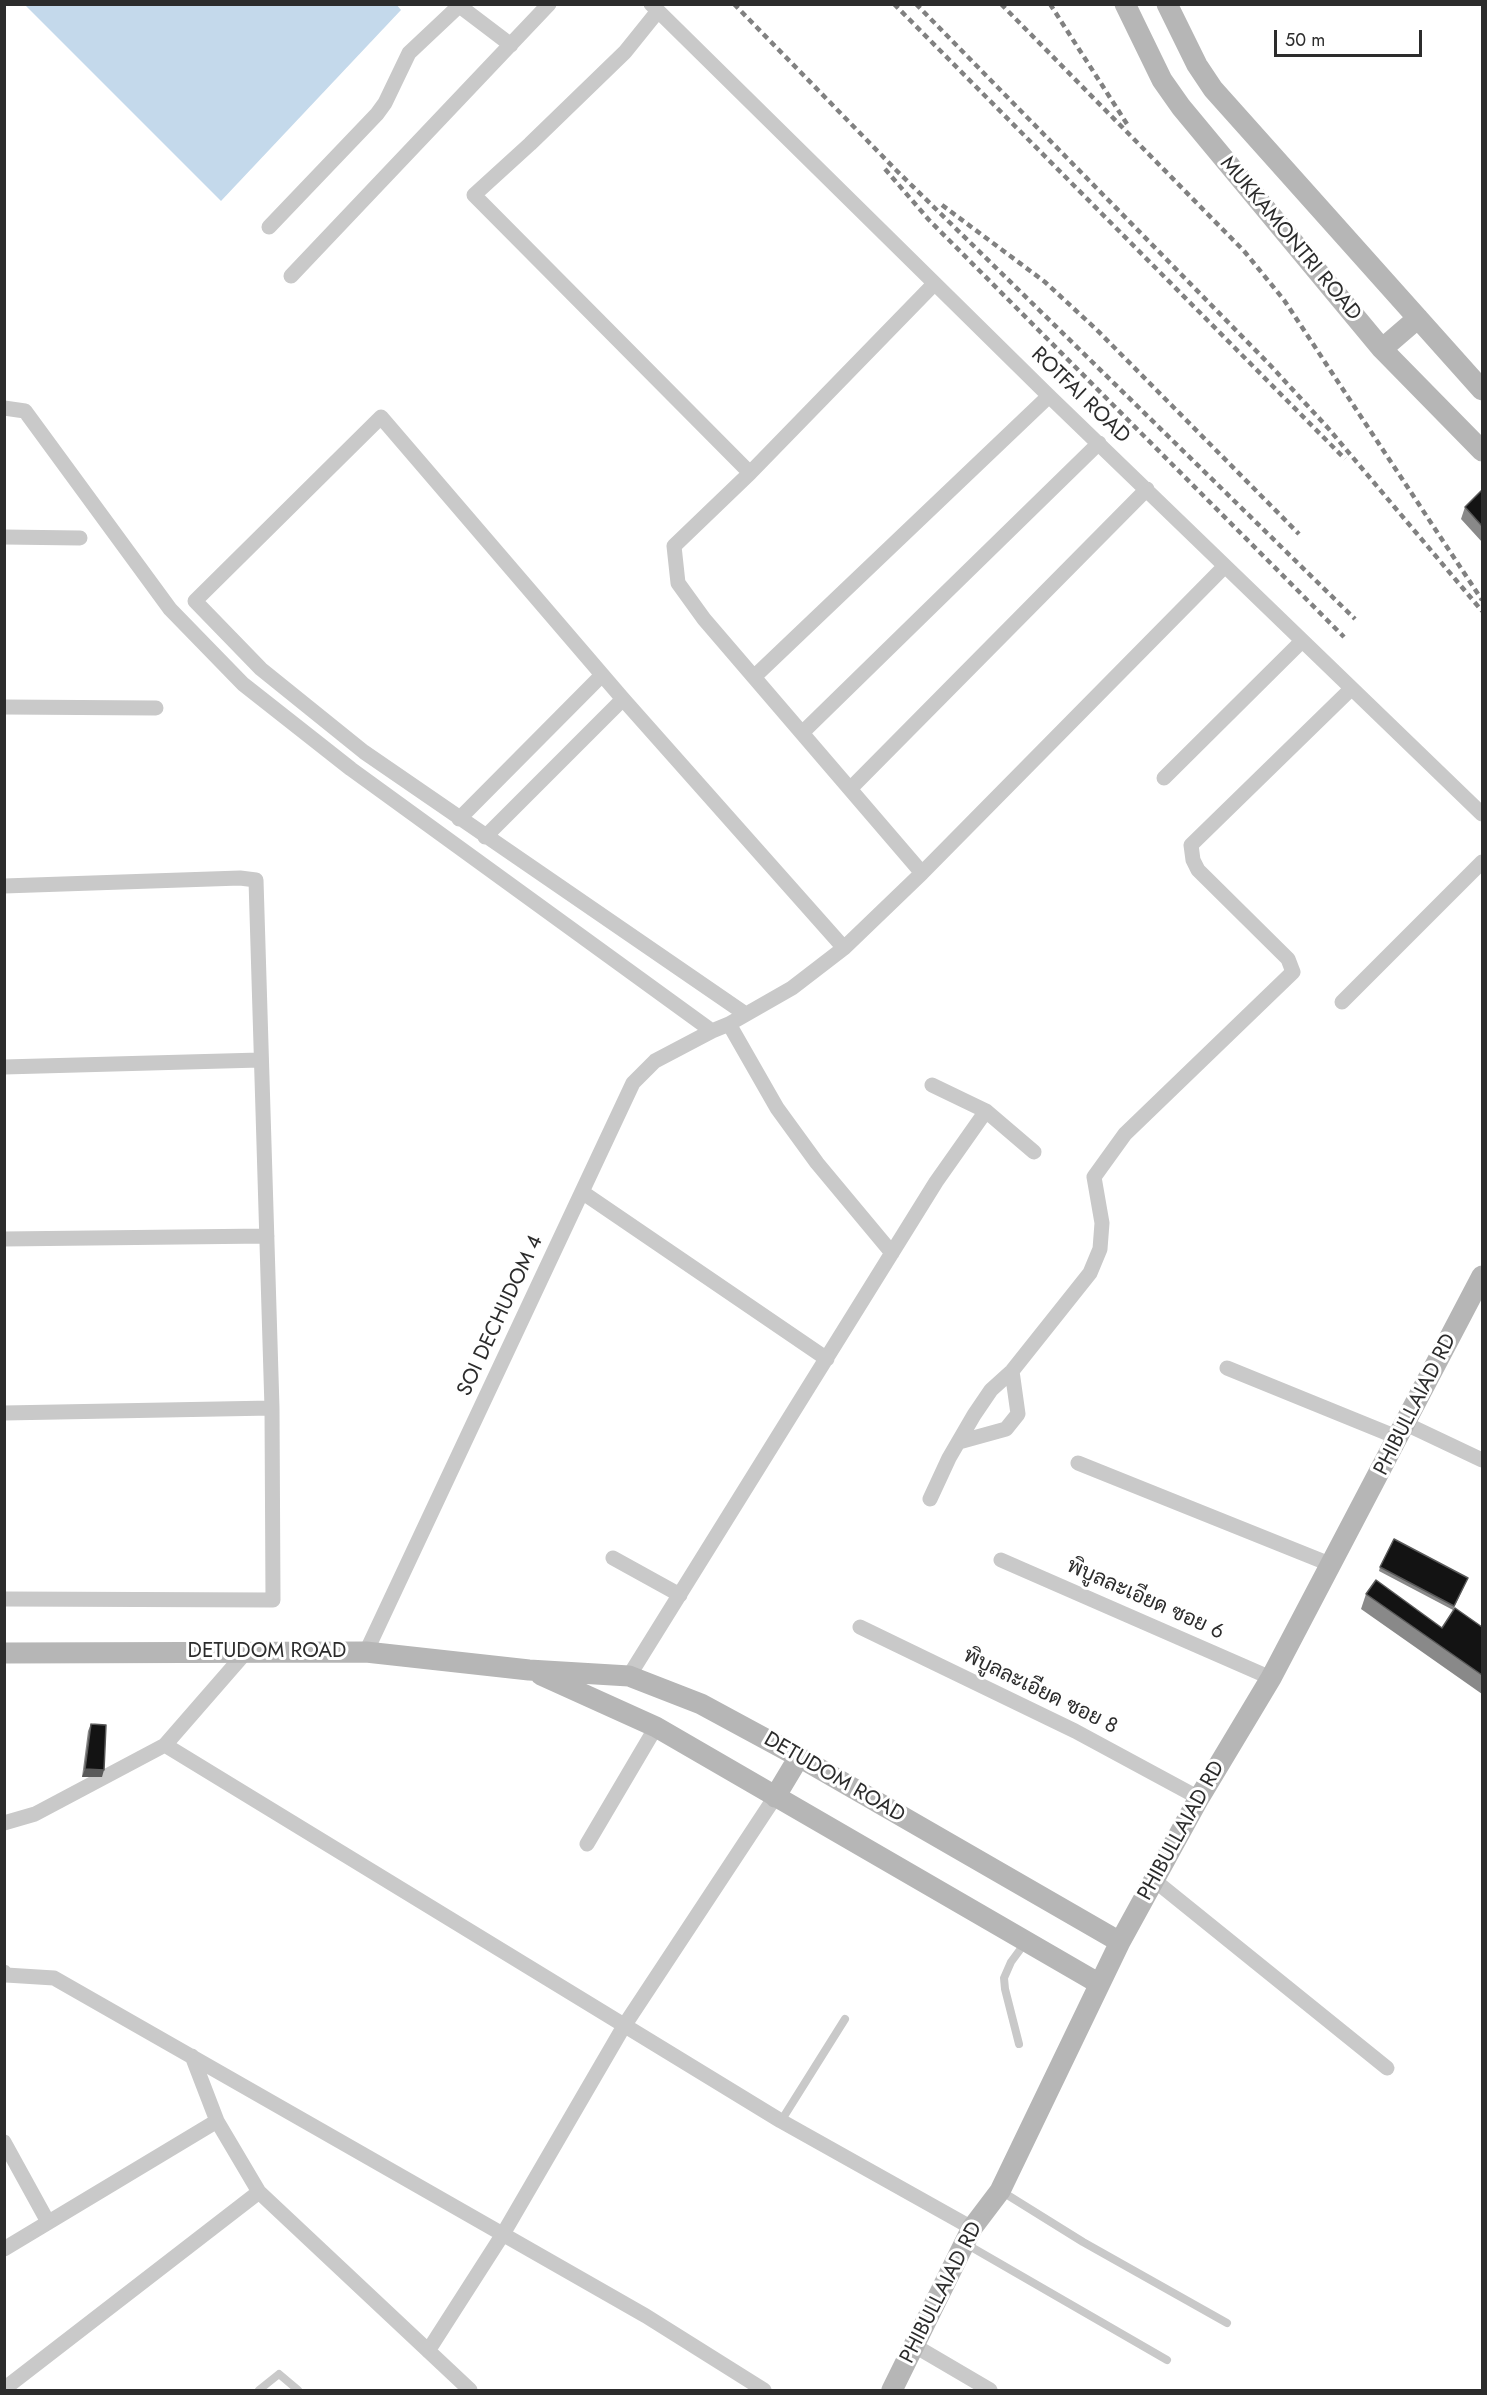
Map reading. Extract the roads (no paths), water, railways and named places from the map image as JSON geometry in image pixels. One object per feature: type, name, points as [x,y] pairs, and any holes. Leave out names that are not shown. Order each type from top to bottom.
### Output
[{"type":"main road","name":"MUKKAMONTRI ROAD","points":[[1125,4],[1162,81],[1180,107],[1382,349],[1482,451]]},
{"type":"main road","name":"MUKKAMONTRI ROAD","points":[[1167,4],[1197,66],[1213,89],[1482,390]]},
{"type":"main road","points":[[1382,349],[1418,318]]},
{"type":"main road","name":"PHIBULLAIAD RD","points":[[892,2391],[968,2236],[1000,2191],[1098,1983],[1199,1798],[1271,1678],[1482,1276]]},
{"type":"main road","name":"DETUDOM ROAD","points":[[4,1653],[366,1653],[529,1670],[629,1676],[701,1704],[799,1757],[1120,1942]]},
{"type":"main road","name":"DETUDOM ROAD","points":[[529,1670],[656,1727],[1098,1983]]},
{"type":"main road","points":[[775,1797],[799,1757]]},
{"type":"street","points":[[291,276],[549,4]]},
{"type":"street","points":[[269,228],[376,114],[385,103],[409,53],[459,5],[511,45]]},
{"type":"street","points":[[655,8],[625,52],[474,195],[750,473]]},
{"type":"street","name":"ROTFAI ROAD","points":[[655,8],[934,284],[1482,814]]},
{"type":"street","points":[[922,873],[704,619],[678,583],[674,546],[750,473],[934,284]]},
{"type":"street","points":[[754,676],[1049,396]]},
{"type":"street","points":[[4,408],[25,411],[170,609],[243,684],[351,769],[711,1031]]},
{"type":"street","points":[[744,1013],[364,752],[261,669],[195,601],[381,417],[602,675],[844,948]]},
{"type":"street","points":[[802,734],[1099,443]]},
{"type":"street","points":[[850,789],[1147,489]]},
{"type":"street","points":[[4,537],[80,538]]},
{"type":"street","name":"SOI DECHUDOM 4","points":[[366,1653],[633,1083],[655,1061],[729,1024],[744,1013],[792,988],[844,948],[922,873],[1225,566]]},
{"type":"street","points":[[1164,778],[1302,641]]},
{"type":"street","points":[[459,819],[602,675]]},
{"type":"street","points":[[930,1500],[949,1458],[974,1415],[992,1390],[1012,1371],[1090,1273],[1100,1249],[1102,1223],[1094,1177],[1125,1134],[1293,972],[1288,958],[1198,870],[1193,860],[1191,845],[1351,689]]},
{"type":"street","points":[[485,837],[623,699]]},
{"type":"street","points":[[4,707],[156,708]]},
{"type":"street","points":[[1342,1002],[1482,862]]},
{"type":"street","points":[[4,886],[256,880],[272,1408],[273,1600],[4,1599]]},
{"type":"street","points":[[729,1024],[777,1108],[817,1163],[892,1253]]},
{"type":"street","points":[[4,1067],[260,1060]]},
{"type":"street","points":[[932,1085],[986,1111],[1034,1152]]},
{"type":"street","points":[[629,1676],[936,1182],[986,1111]]},
{"type":"street","points":[[582,1192],[827,1359]]},
{"type":"street","points":[[4,1239],[267,1236]]},
{"type":"street","points":[[1227,1368],[1482,1460]]},
{"type":"street","points":[[959,1442],[1006,1429],[1018,1414],[1012,1371]]},
{"type":"street","points":[[4,1413],[272,1408]]},
{"type":"street","points":[[1078,1463],[1332,1565]]},
{"type":"street","points":[[613,1558],[680,1595]]},
{"type":"street","name":"พิบูลละเอียด ซอย 6","points":[[1001,1560],[1271,1678]]},
{"type":"street","name":"พิบูลละเอียด ซอย 8","points":[[860,1627],[1075,1731],[1199,1798]]},
{"type":"street","points":[[4,1823],[35,1814],[165,1745],[246,1652]]},
{"type":"street","points":[[587,1844],[656,1727]]},
{"type":"street","points":[[165,1745],[968,2236]]},
{"type":"street","points":[[428,2351],[504,2234],[624,2026],[775,1797]]},
{"type":"street","points":[[1154,1880],[1387,2068]]},
{"type":"street","points":[[5,1974],[54,1978],[646,2316],[764,2391]]},
{"type":"street","points":[[192,2056],[218,2121],[259,2192],[470,2391]]},
{"type":"street","points":[[4,2249],[218,2121]]},
{"type":"street","points":[[4,2142],[48,2222]]},
{"type":"street","points":[[4,2389],[259,2192]]},
{"type":"street","points":[[915,2346],[990,2391]]},
{"type":"lane","points":[[1019,2044],[1004,1978],[1011,1962],[1026,1941]]},
{"type":"lane","points":[[781,2121],[845,2019]]},
{"type":"lane","points":[[1000,2191],[1083,2242],[1227,2323]]},
{"type":"lane","points":[[968,2236],[1167,2361]]},
{"type":"lane","points":[[259,2391],[279,2374],[298,2391]]},
{"type":"water","points":[[396,4],[401,10],[221,201],[25,5]]},
{"type":"railway","points":[[734,4],[896,170],[1355,619]]},
{"type":"railway","points":[[894,4],[1345,459]]},
{"type":"railway","points":[[916,4],[1271,366],[1328,428],[1482,611]]},
{"type":"railway","points":[[1001,4],[1244,251],[1284,300],[1482,600]]},
{"type":"railway","points":[[1050,4],[1127,124]]},
{"type":"railway","points":[[885,169],[929,220],[1344,637]]},
{"type":"railway","points":[[942,205],[1045,282],[1097,330],[1299,534]]}]
